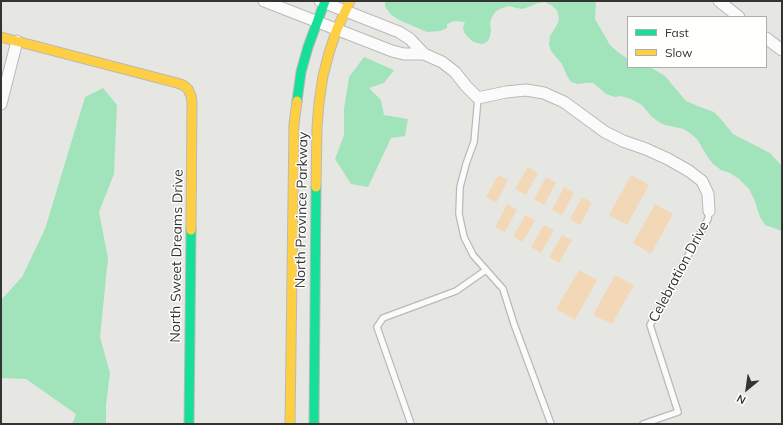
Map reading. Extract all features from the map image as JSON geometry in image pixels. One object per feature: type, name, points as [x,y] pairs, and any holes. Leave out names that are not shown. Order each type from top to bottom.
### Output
[{"type":"street","points":[[264,1],[392,51],[404,54],[424,54]]},
{"type":"street","points":[[719,1],[738,16]]},
{"type":"street","points":[[323,2],[347,6],[399,32],[410,39],[424,54],[442,62],[455,72],[478,98],[506,92],[526,90],[544,93],[564,102],[605,132],[623,142],[646,149],[689,171],[702,181],[708,194],[709,211]]},
{"type":"street","name":"North Province Parkway","points":[[290,424],[294,124],[301,72],[323,2]]},
{"type":"street","name":"North Province Parkway","points":[[314,424],[316,127],[324,76],[337,29],[347,6]]},
{"type":"street","points":[[1,37],[17,41],[1,104]]},
{"type":"street","points":[[767,39],[782,50]]},
{"type":"street","name":"North Sweet Dreams Drive","points":[[17,41],[177,82],[188,89],[192,102],[190,424]]},
{"type":"lane","points":[[478,98],[474,142],[460,187],[459,214],[464,237],[473,255],[503,290],[551,424]]},
{"type":"lane","name":"Celebration Drive","points":[[643,424],[678,412],[650,325],[708,219],[709,211]]},
{"type":"lane","points":[[411,424],[377,327],[382,318],[456,291],[486,270]]},
{"type":"shaded area","points":[[385,1],[596,1],[595,19],[610,45],[627,58],[627,68],[652,68],[665,76],[686,101],[714,112],[733,134],[770,153],[782,166],[782,231],[765,225],[760,217],[749,189],[739,179],[713,164],[697,139],[684,129],[665,125],[659,122],[652,117],[642,105],[631,99],[606,94],[593,83],[578,84],[571,82],[562,64],[551,51],[549,44],[550,36],[558,23],[559,18],[557,10],[551,5],[545,2],[523,9],[509,6],[496,11],[490,23],[490,36],[488,41],[483,44],[472,41],[467,36],[463,27],[465,22],[454,21],[447,24],[447,28],[440,31],[427,32],[399,20],[390,14],[385,6]]},
{"type":"shaded area","points":[[364,57],[394,70],[384,83],[369,88],[381,100],[384,115],[408,119],[405,136],[391,138],[368,187],[351,184],[335,159],[344,135],[344,109],[349,77]]},
{"type":"shaded area","points":[[103,88],[117,105],[114,174],[99,212],[108,258],[100,337],[110,373],[106,405],[106,424],[72,424],[76,414],[26,379],[1,378],[1,300],[22,277],[45,229],[85,97]]},
{"type":"shaded area","points":[[528,167],[538,173],[526,195],[515,189]]},
{"type":"shaded area","points":[[498,175],[508,180],[496,203],[486,197]]},
{"type":"shaded area","points":[[631,175],[649,185],[627,225],[609,215]]},
{"type":"shaded area","points":[[546,177],[556,183],[544,205],[534,199]]},
{"type":"shaded area","points":[[564,187],[574,193],[562,215],[552,210]]},
{"type":"shaded area","points":[[582,197],[592,203],[580,225],[570,219]]},
{"type":"shaded area","points":[[507,204],[517,210],[505,232],[495,227]]},
{"type":"shaded area","points":[[655,204],[673,214],[651,254],[633,243]]},
{"type":"shaded area","points":[[525,215],[535,220],[523,242],[513,237]]},
{"type":"shaded area","points":[[544,225],[554,230],[541,253],[531,247]]},
{"type":"shaded area","points":[[562,235],[572,240],[559,263],[549,257]]},
{"type":"shaded area","points":[[579,270],[597,280],[575,320],[556,309]]},
{"type":"shaded area","points":[[615,275],[634,285],[612,324],[593,315]]},
{"type":"traffic: fast","points":[[297,101],[301,72],[308,47],[325,1]]},
{"type":"traffic: fast","points":[[314,424],[316,187]]},
{"type":"traffic: fast","points":[[189,424],[191,230]]},
{"type":"traffic: slow","points":[[316,187],[317,127],[323,76],[337,29],[350,1]]},
{"type":"traffic: slow","points":[[1,37],[177,83],[188,89],[192,102],[191,230]]},
{"type":"traffic: slow","points":[[290,424],[294,124],[297,101]]}]
